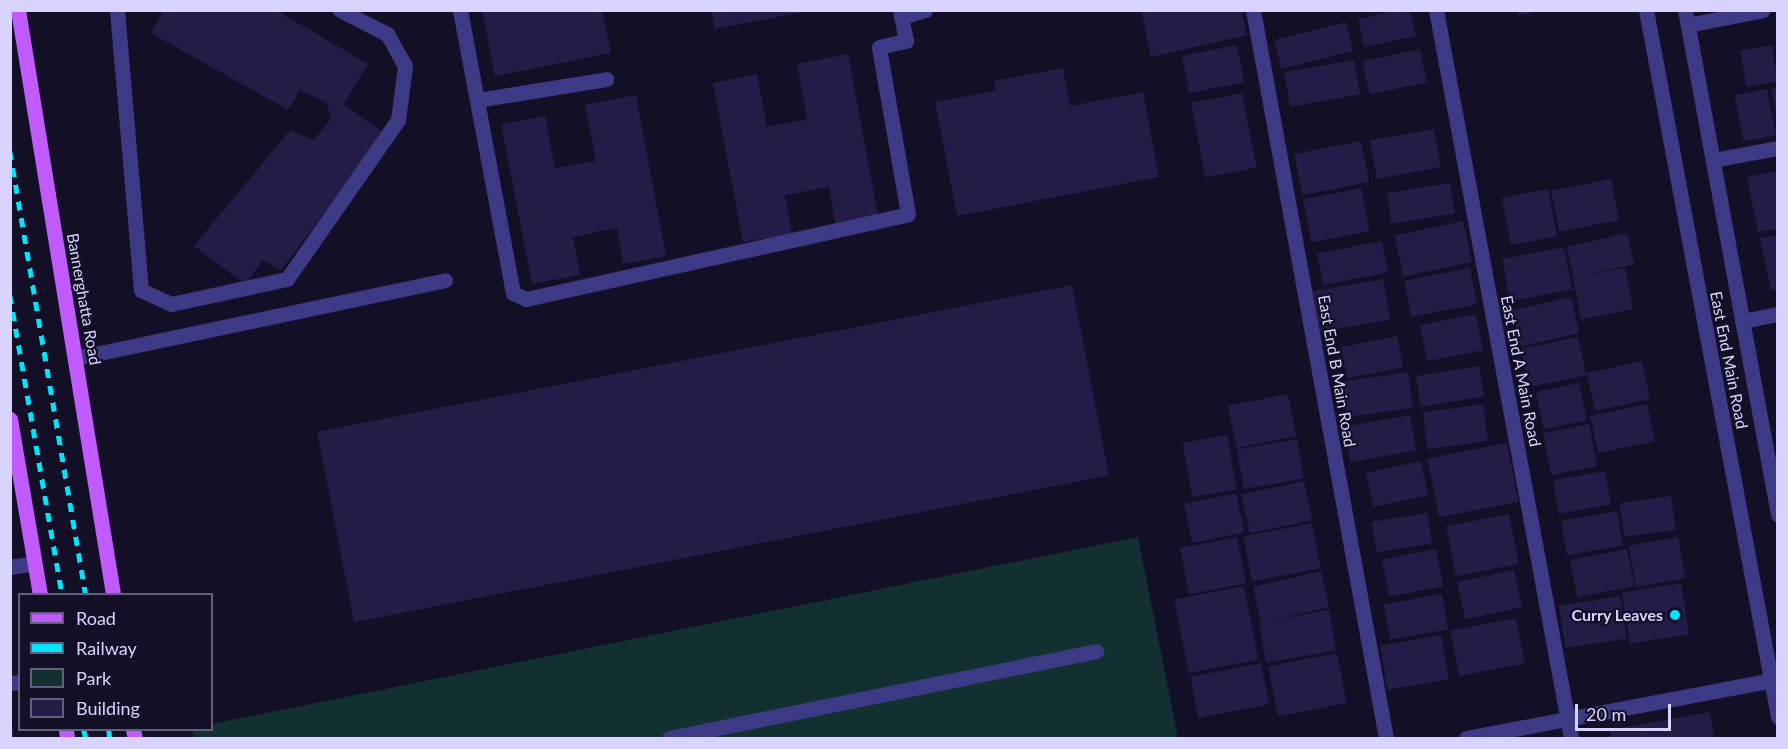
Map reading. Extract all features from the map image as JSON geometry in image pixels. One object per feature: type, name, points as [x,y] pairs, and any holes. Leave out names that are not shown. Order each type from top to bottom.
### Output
[{"type":"main road","name":"Bannerghatta Road","points":[[18,11],[113,593]]},
{"type":"main road","points":[[10,419],[40,593]]},
{"type":"street","points":[[18,11],[25,10]]},
{"type":"street","points":[[117,10],[141,290],[171,304],[286,279],[398,120],[405,66],[387,34],[340,10]]},
{"type":"street","points":[[460,10],[513,293],[526,299],[908,214],[879,47],[906,41],[901,14],[925,10]]},
{"type":"street","name":"East End B Main Road","points":[[1253,10],[1386,738]]},
{"type":"street","name":"East End A Main Road","points":[[1436,10],[1571,738]]},
{"type":"street","name":"East End Main Road","points":[[1646,10],[1774,680],[1778,717]]},
{"type":"street","points":[[1686,18],[1763,10]]},
{"type":"street","name":"East End Main Road","points":[[1686,18],[1742,321],[1773,467],[1778,514]]},
{"type":"street","points":[[477,100],[606,79]]},
{"type":"street","points":[[1713,160],[1778,148]]},
{"type":"street","points":[[76,358],[445,280]]},
{"type":"street","points":[[1742,321],[1778,314]]},
{"type":"street","points":[[10,567],[34,563]]},
{"type":"street","points":[[669,738],[1096,651]]},
{"type":"street","points":[[1466,738],[1774,680]]},
{"type":"green space","points":[[1138,537],[1178,738],[194,738],[192,731],[213,731],[213,724]]},
{"type":"building","points":[[164,10],[276,10],[368,64],[344,104],[385,134],[281,270],[263,260],[245,284],[194,246],[290,130],[314,140],[331,119],[326,102],[300,90],[288,110],[151,33]]},
{"type":"building","points":[[482,10],[602,10],[611,53],[495,76]]},
{"type":"building","points":[[711,10],[803,10],[803,12],[715,29]]},
{"type":"building","points":[[1141,10],[1241,10],[1247,35],[1151,57]]},
{"type":"building","points":[[1398,10],[1410,10],[1416,36],[1364,47],[1358,19]]},
{"type":"building","points":[[1517,10],[1537,10],[1537,11],[1518,16]]},
{"type":"building","points":[[1346,22],[1353,51],[1281,69],[1274,40]]},
{"type":"building","points":[[1237,45],[1244,82],[1189,93],[1182,56]]},
{"type":"building","points":[[1772,45],[1778,82],[1746,87],[1740,50]]},
{"type":"building","points":[[1420,49],[1427,82],[1369,95],[1362,61]]},
{"type":"building","points":[[848,54],[878,215],[835,223],[829,187],[785,195],[792,234],[743,242],[713,83],[757,74],[767,127],[807,119],[797,64]]},
{"type":"building","points":[[1354,60],[1360,94],[1290,107],[1284,72]]},
{"type":"building","points":[[1063,68],[1070,106],[1143,92],[1159,177],[957,216],[935,102],[995,91],[994,81]]},
{"type":"building","points":[[1778,88],[1778,115],[1776,115],[1771,89]]},
{"type":"building","points":[[1767,89],[1776,135],[1744,141],[1735,95]]},
{"type":"building","points":[[1242,93],[1257,168],[1205,178],[1191,103]]},
{"type":"building","points":[[636,95],[666,256],[623,264],[617,228],[573,237],[580,275],[532,284],[501,124],[545,116],[555,168],[596,161],[585,105]]},
{"type":"building","points":[[1434,129],[1441,167],[1377,179],[1370,140]]},
{"type":"building","points":[[1361,141],[1369,182],[1302,195],[1294,154]]},
{"type":"building","points":[[1778,171],[1778,229],[1758,232],[1747,177]]},
{"type":"building","points":[[1611,179],[1619,220],[1559,232],[1551,191]]},
{"type":"building","points":[[1450,183],[1455,214],[1392,224],[1387,193]]},
{"type":"building","points":[[1361,188],[1369,231],[1311,242],[1303,199]]},
{"type":"building","points":[[1548,189],[1557,236],[1511,245],[1502,198]]},
{"type":"building","points":[[1463,221],[1472,262],[1403,277],[1395,236]]},
{"type":"building","points":[[1627,233],[1634,264],[1574,278],[1567,247]]},
{"type":"building","points":[[1778,235],[1778,289],[1771,290],[1760,238]]},
{"type":"building","points":[[1382,241],[1388,272],[1323,285],[1317,254]]},
{"type":"building","points":[[1564,247],[1572,289],[1510,301],[1502,259]]},
{"type":"building","points":[[1470,268],[1477,304],[1411,317],[1404,281]]},
{"type":"building","points":[[1625,268],[1633,309],[1581,319],[1573,278]]},
{"type":"building","points":[[1383,279],[1390,319],[1320,332],[1313,291]]},
{"type":"building","points":[[1072,285],[1109,475],[354,622],[317,432]]},
{"type":"building","points":[[1571,297],[1579,333],[1521,347],[1513,310]]},
{"type":"building","points":[[1476,314],[1483,350],[1427,361],[1420,325]]},
{"type":"building","points":[[1397,336],[1403,367],[1347,378],[1341,347]]},
{"type":"building","points":[[1578,337],[1586,373],[1642,361],[1650,399],[1595,411],[1587,375],[1529,387],[1521,349]]},
{"type":"building","points":[[1479,366],[1484,397],[1421,407],[1416,376]]},
{"type":"building","points":[[1408,372],[1413,408],[1347,417],[1342,381]]},
{"type":"building","points":[[1579,383],[1587,420],[1544,429],[1536,392]]},
{"type":"building","points":[[1288,394],[1296,436],[1236,448],[1228,406]]},
{"type":"building","points":[[1483,404],[1488,441],[1428,449],[1423,412]]},
{"type":"building","points":[[1647,404],[1655,441],[1598,453],[1590,416]]},
{"type":"building","points":[[1410,415],[1416,450],[1350,462],[1344,427]]},
{"type":"building","points":[[1589,424],[1597,466],[1551,475],[1543,433]]},
{"type":"building","points":[[1227,435],[1237,489],[1192,497],[1183,443]]},
{"type":"building","points":[[1297,439],[1304,478],[1244,489],[1237,450]]},
{"type":"building","points":[[1507,443],[1518,502],[1439,517],[1427,458]]},
{"type":"building","points":[[1421,461],[1428,495],[1374,507],[1366,473]]},
{"type":"building","points":[[1605,471],[1611,504],[1559,514],[1553,480]]},
{"type":"building","points":[[1304,481],[1312,520],[1250,533],[1241,494]]},
{"type":"building","points":[[1236,493],[1244,532],[1192,543],[1184,504]]},
{"type":"building","points":[[1671,496],[1676,530],[1624,537],[1620,503]]},
{"type":"building","points":[[1617,511],[1623,545],[1567,555],[1561,521]]},
{"type":"building","points":[[1427,513],[1432,544],[1377,552],[1372,522]]},
{"type":"building","points":[[1509,514],[1519,564],[1456,576],[1446,526]]},
{"type":"building","points":[[1312,523],[1321,568],[1252,582],[1243,536]]},
{"type":"building","points":[[1237,537],[1246,583],[1189,594],[1180,548]]},
{"type":"building","points":[[1678,537],[1685,578],[1636,587],[1629,546]]},
{"type":"building","points":[[1436,549],[1443,586],[1389,597],[1382,559]]},
{"type":"building","points":[[1627,549],[1634,586],[1577,597],[1570,560]]},
{"type":"building","points":[[1514,570],[1522,607],[1465,619],[1457,582]]},
{"type":"building","points":[[1321,571],[1329,607],[1261,623],[1253,587]]},
{"type":"building","points":[[1681,583],[1689,634],[1630,644],[1622,592]]},
{"type":"building","points":[[1244,586],[1258,660],[1189,673],[1174,600]]},
{"type":"building","points":[[1442,594],[1448,629],[1390,640],[1384,604]]},
{"type":"building","points":[[1620,596],[1627,638],[1565,648],[1559,606]]},
{"type":"building","points":[[1329,610],[1336,650],[1266,663],[1259,622]]},
{"type":"building","points":[[1516,618],[1525,663],[1459,676],[1450,631]]},
{"type":"building","points":[[1441,635],[1449,679],[1388,690],[1380,646]]},
{"type":"building","points":[[1337,653],[1347,703],[1278,716],[1268,666]]},
{"type":"building","points":[[1261,663],[1269,704],[1198,718],[1190,677]]},
{"type":"building","points":[[1710,712],[1714,738],[1611,738],[1609,730]]},
{"type":"building","points":[[10,723],[12,723],[14,738],[10,738]]},
{"type":"railway","points":[[10,151],[86,593]]},
{"type":"railway","points":[[10,295],[62,593]]},
{"type":"railway","points":[[84,731],[86,738]]},
{"type":"railway","points":[[109,731],[110,738]]},
{"type":"place","name":"Curry Leaves","points":[[1675,615]]}]
